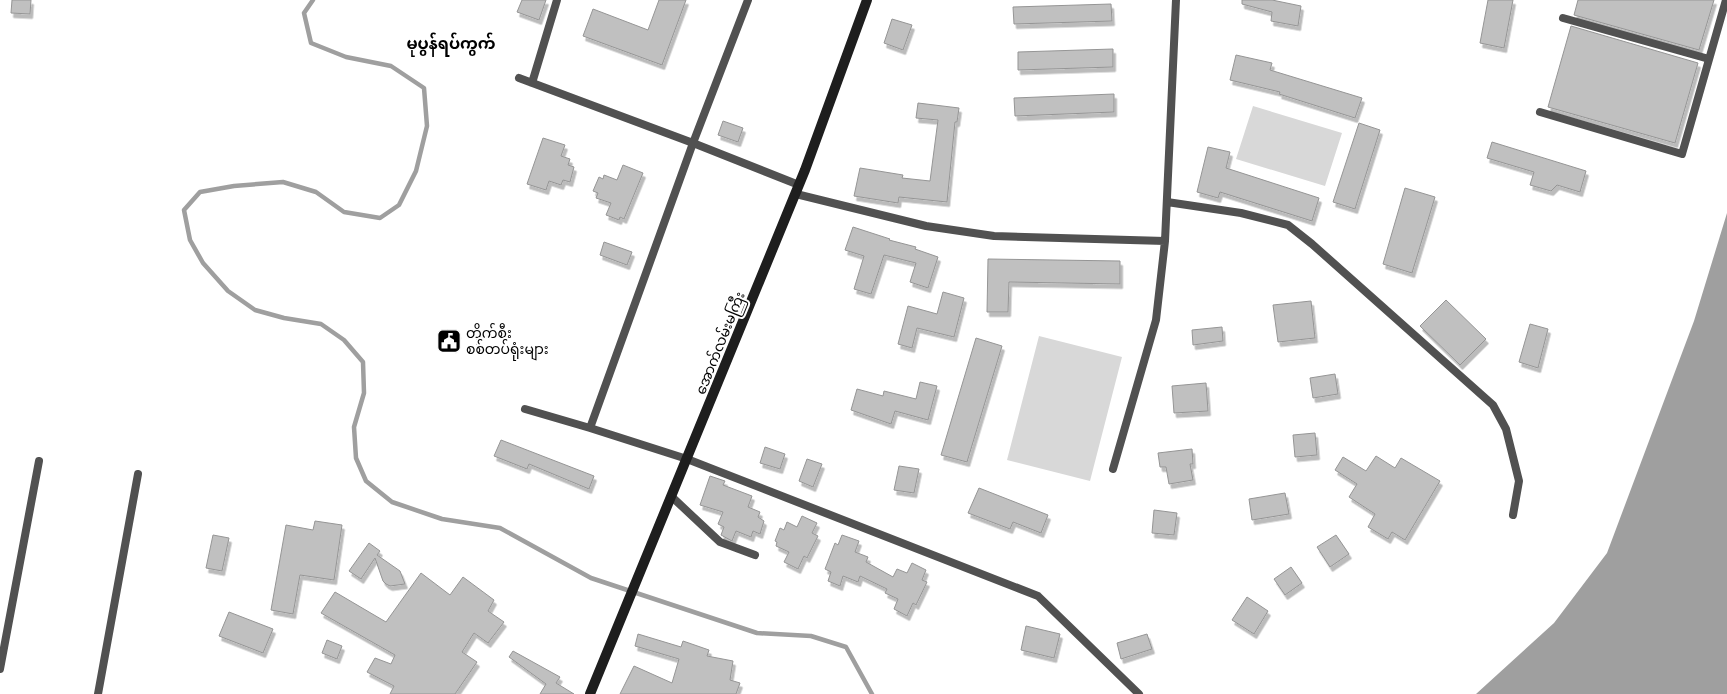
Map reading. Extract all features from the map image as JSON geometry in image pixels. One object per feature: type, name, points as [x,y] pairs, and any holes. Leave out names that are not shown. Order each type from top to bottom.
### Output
[{"type":"main road","name":"အောက်လမ်းမကြီး","points":[[590,694],[798,189],[867,0]]},
{"type":"lane","points":[[532,83],[557,0]]},
{"type":"lane","points":[[590,428],[693,143],[748,0]]},
{"type":"lane","points":[[1113,469],[1156,320],[1165,241],[1176,0]]},
{"type":"lane","points":[[1540,112],[1682,154],[1726,0]]},
{"type":"lane","points":[[1563,18],[1709,58]]},
{"type":"lane","points":[[519,78],[693,143],[798,189],[926,226],[994,236],[1165,241]]},
{"type":"lane","points":[[1167,202],[1240,212],[1288,225],[1312,244],[1493,405],[1506,429],[1519,481],[1513,515]]},
{"type":"lane","points":[[525,409],[687,459],[1038,596],[1139,694]]},
{"type":"lane","points":[[0,670],[39,461]]},
{"type":"lane","points":[[98,694],[138,474]]},
{"type":"lane","points":[[672,497],[720,542],[755,555]]},
{"type":"shaded area","points":[[1253,106],[1342,133],[1325,186],[1236,159]]},
{"type":"shaded area","points":[[1727,213],[1727,694],[1476,694],[1554,623],[1607,553],[1694,321]]},
{"type":"shaded area","points":[[1039,336],[1122,357],[1090,481],[1007,460]]},
{"type":"building","points":[[12,0],[31,0],[30,14],[11,13]]},
{"type":"building","points":[[522,0],[546,0],[539,20],[517,12]]},
{"type":"building","points":[[659,0],[686,0],[662,65],[583,36],[593,9],[648,30]]},
{"type":"building","points":[[1242,0],[1272,0],[1301,6],[1298,26],[1271,21],[1272,12],[1242,4]]},
{"type":"building","points":[[1488,0],[1513,0],[1504,48],[1480,43]]},
{"type":"building","points":[[1578,0],[1714,0],[1699,50],[1574,15]]},
{"type":"building","points":[[1111,4],[1112,21],[1014,24],[1013,7]]},
{"type":"building","points":[[892,19],[912,25],[903,50],[884,43]]},
{"type":"building","points":[[1571,26],[1698,63],[1675,143],[1548,107]]},
{"type":"building","points":[[1113,49],[1113,67],[1018,70],[1018,52]]},
{"type":"building","points":[[1236,55],[1272,63],[1270,70],[1362,98],[1355,118],[1279,94],[1280,92],[1230,80]]},
{"type":"building","points":[[1114,94],[1114,112],[1015,116],[1014,98]]},
{"type":"building","points":[[918,103],[959,108],[957,122],[955,122],[947,202],[899,197],[898,203],[854,196],[860,168],[903,175],[902,178],[930,181],[938,120],[916,118]]},
{"type":"building","points":[[723,121],[743,128],[738,142],[718,135]]},
{"type":"building","points":[[1359,123],[1380,130],[1355,209],[1333,202]]},
{"type":"building","points":[[543,138],[565,145],[561,156],[570,159],[568,165],[574,167],[570,182],[563,180],[561,185],[549,181],[546,190],[527,184]]},
{"type":"building","points":[[1492,142],[1586,171],[1580,192],[1557,185],[1551,191],[1530,185],[1534,172],[1487,158]]},
{"type":"building","points":[[1208,147],[1230,152],[1226,168],[1319,198],[1312,221],[1220,192],[1218,198],[1197,192]]},
{"type":"building","points":[[623,165],[643,173],[624,219],[620,217],[619,220],[606,215],[611,203],[596,198],[598,193],[593,191],[599,177],[603,179],[604,175],[617,180]]},
{"type":"building","points":[[1405,188],[1435,197],[1412,273],[1383,264]]},
{"type":"building","points":[[853,227],[916,247],[915,249],[938,257],[928,288],[910,282],[916,263],[884,255],[871,294],[854,289],[864,256],[845,250]]},
{"type":"building","points":[[604,242],[632,252],[627,265],[600,255]]},
{"type":"building","points":[[988,259],[1120,261],[1120,284],[1009,282],[1008,312],[987,312]]},
{"type":"building","points":[[943,292],[964,298],[954,337],[917,328],[912,348],[898,344],[908,306],[937,314]]},
{"type":"building","points":[[1446,300],[1486,339],[1460,365],[1420,326]]},
{"type":"building","points":[[1311,301],[1315,338],[1278,342],[1273,305]]},
{"type":"building","points":[[1530,324],[1548,329],[1538,368],[1519,362]]},
{"type":"building","points":[[1222,327],[1223,341],[1193,345],[1192,330]]},
{"type":"building","points":[[447,330],[458,333],[454,348],[443,345]]},
{"type":"building","points":[[976,338],[1002,346],[967,462],[941,455]]},
{"type":"building","points":[[1335,374],[1338,394],[1313,398],[1310,378]]},
{"type":"building","points":[[920,382],[937,386],[928,420],[895,411],[891,424],[851,410],[857,389],[883,396],[884,391],[916,399]]},
{"type":"building","points":[[1206,383],[1208,411],[1174,413],[1172,386]]},
{"type":"building","points":[[1315,433],[1317,455],[1295,457],[1293,435]]},
{"type":"building","points":[[501,440],[594,476],[589,489],[529,464],[527,469],[494,456]]},
{"type":"building","points":[[765,447],[785,454],[780,469],[760,463]]},
{"type":"building","points":[[1192,449],[1193,464],[1190,464],[1193,480],[1169,484],[1166,467],[1160,467],[1158,453]]},
{"type":"building","points":[[1376,456],[1395,468],[1401,458],[1440,481],[1405,540],[1392,532],[1388,539],[1368,527],[1375,514],[1349,497],[1357,484],[1335,470],[1343,457],[1366,471]]},
{"type":"building","points":[[807,459],[822,464],[813,487],[799,481]]},
{"type":"building","points":[[899,466],[919,469],[914,493],[894,490]]},
{"type":"building","points":[[710,476],[725,481],[723,485],[752,496],[748,507],[760,512],[758,517],[764,521],[760,534],[753,531],[751,537],[736,531],[732,541],[721,535],[724,527],[718,524],[723,512],[700,505]]},
{"type":"building","points":[[979,488],[1048,515],[1041,533],[1013,522],[1010,529],[968,513]]},
{"type":"building","points":[[1285,493],[1289,514],[1252,520],[1249,499]]},
{"type":"building","points":[[1154,510],[1177,513],[1174,535],[1152,533]]},
{"type":"building","points":[[802,516],[817,523],[812,533],[818,536],[807,558],[804,556],[798,569],[784,562],[789,552],[776,546],[777,542],[775,541],[780,528],[784,530],[787,522],[797,527]]},
{"type":"building","points":[[315,521],[342,525],[334,580],[300,575],[293,614],[271,610],[286,525],[313,530]]},
{"type":"building","points":[[213,535],[229,538],[222,571],[206,568]]},
{"type":"building","points":[[842,535],[859,541],[855,552],[868,557],[866,562],[893,577],[897,569],[907,573],[912,563],[926,570],[922,580],[927,582],[916,605],[913,603],[907,616],[894,609],[898,599],[885,593],[887,589],[860,576],[858,582],[843,576],[840,586],[828,581],[831,572],[825,569],[835,543],[838,545]]},
{"type":"building","points":[[1336,535],[1349,554],[1330,567],[1317,547]]},
{"type":"building","points":[[369,543],[380,551],[377,555],[400,571],[405,584],[390,586],[386,584],[383,581],[375,558],[361,579],[349,571]]},
{"type":"building","points":[[1291,567],[1302,583],[1285,595],[1274,579]]},
{"type":"building","points":[[421,573],[450,595],[463,577],[494,600],[488,611],[504,622],[488,643],[474,633],[462,652],[477,662],[455,694],[390,694],[394,686],[367,672],[375,658],[391,664],[395,655],[321,613],[335,592],[386,622]]},
{"type":"building","points":[[1247,597],[1268,611],[1254,634],[1232,620]]},
{"type":"building","points":[[229,612],[273,629],[263,653],[219,636]]},
{"type":"building","points":[[1026,626],[1060,634],[1054,658],[1021,650]]},
{"type":"building","points":[[638,634],[681,647],[683,641],[709,650],[707,656],[733,661],[730,680],[740,683],[736,694],[620,694],[634,666],[672,683],[679,659],[635,646]]},
{"type":"building","points":[[1147,634],[1152,649],[1121,659],[1117,643]]},
{"type":"building","points":[[327,640],[342,646],[337,659],[322,653]]},
{"type":"building","points":[[513,651],[560,677],[556,683],[574,694],[540,694],[546,684],[509,657]]},
{"type":"waterway","points":[[313,0],[304,13],[311,43],[346,57],[391,66],[424,88],[427,126],[416,171],[399,205],[380,218],[344,212],[316,192],[283,182],[234,186],[200,192],[184,210],[190,240],[203,263],[228,291],[255,310],[284,318],[321,324],[344,340],[363,362],[364,393],[354,427],[356,458],[366,481],[392,502],[442,519],[500,528],[591,578],[757,633],[811,636],[846,647],[872,694]]},
{"type":"place","name":"တိုက်စီး စစ်တပ်ရုံးများ","points":[[449,341]]},
{"type":"district","name":"မုပွန်ရပ်ကွက်","points":[[451,43]]}]
